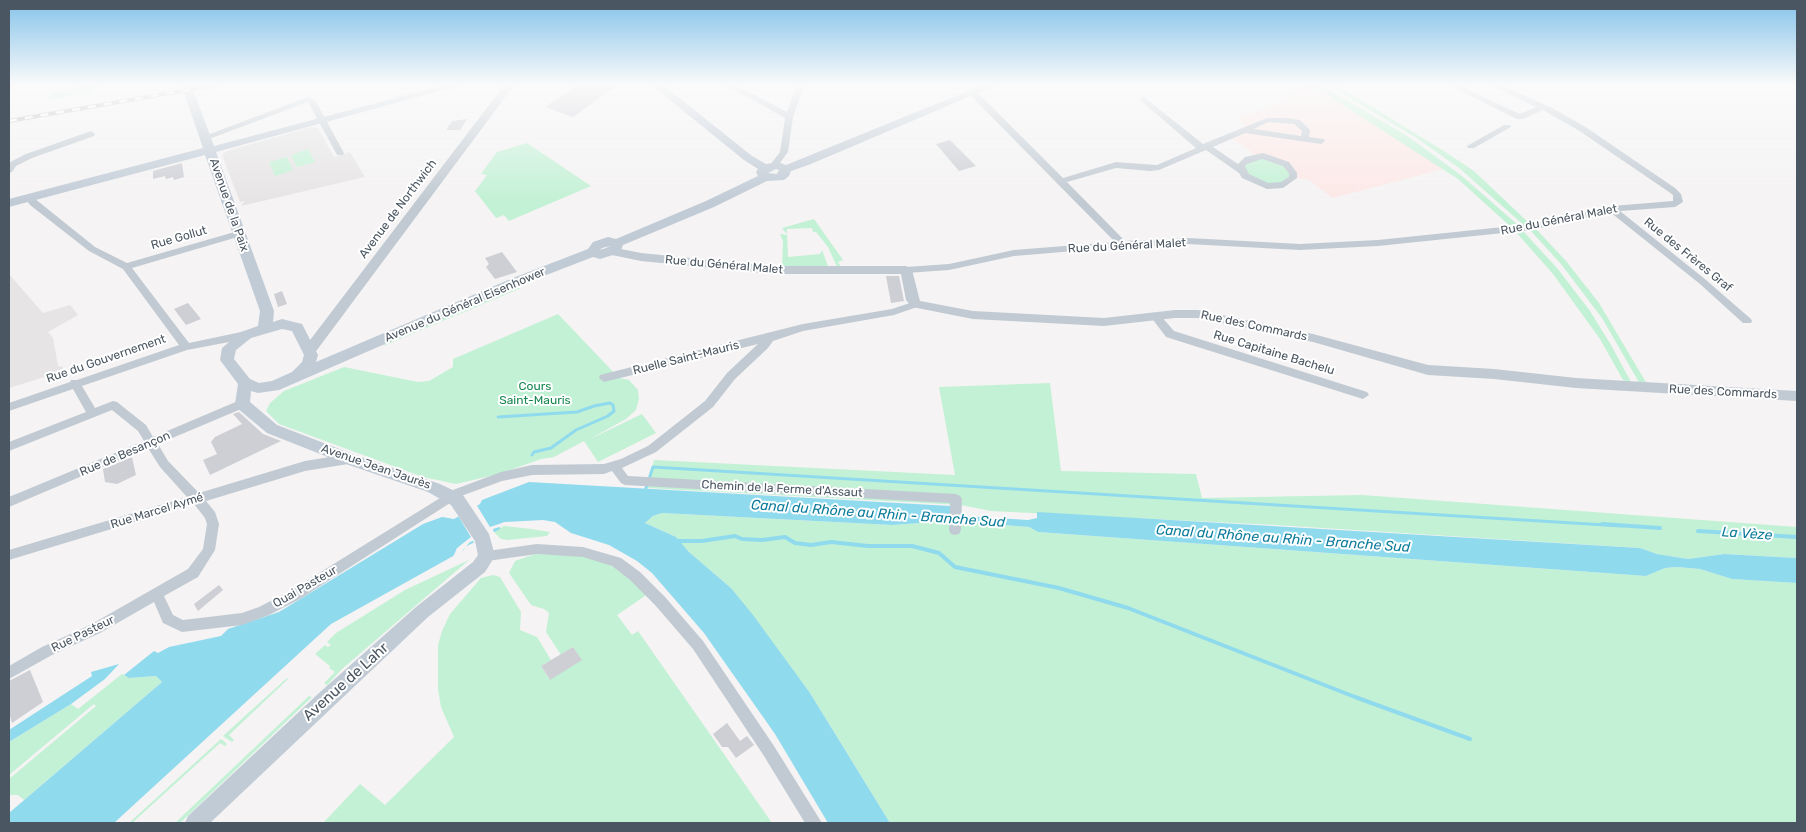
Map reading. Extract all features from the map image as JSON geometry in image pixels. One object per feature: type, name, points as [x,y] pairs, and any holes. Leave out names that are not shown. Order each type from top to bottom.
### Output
[{"type":"main road","name":"Avenue de la Paix","points":[[201,123],[238,234],[267,311],[265,328]]},
{"type":"main road","points":[[9,202],[312,123]]},
{"type":"main road","points":[[704,123],[748,158],[772,170]]},
{"type":"main road","name":"Avenue du Général Eisenhower","points":[[297,376],[593,252],[600,254],[710,204],[772,170],[895,123]]},
{"type":"main road","points":[[282,324],[297,327],[310,353],[306,367],[297,376],[274,386],[258,388],[244,383],[227,360],[229,348],[246,335],[282,324]]},
{"type":"main road","points":[[310,353],[337,360]]},
{"type":"main road","points":[[242,404],[244,383]]},
{"type":"main road","points":[[254,414],[259,399],[274,386]]},
{"type":"main road","name":"Avenue Jean Jaurès","points":[[242,404],[272,428],[322,449],[452,496],[464,510],[485,548]]},
{"type":"main road","name":"Avenue de Lahr","points":[[195,823],[393,639],[479,568],[485,548]]},
{"type":"street","points":[[206,136],[241,123]]},
{"type":"street","points":[[324,123],[340,154]]},
{"type":"street","name":"Avenue de Northwich","points":[[310,353],[481,123]]},
{"type":"street","points":[[772,170],[784,152],[788,123]]},
{"type":"street","points":[[1003,123],[1123,244]]},
{"type":"street","points":[[1174,123],[1204,147],[1242,171],[1251,180],[1276,186],[1289,182],[1293,174],[1286,164],[1263,156],[1248,159],[1241,166],[1242,171]]},
{"type":"street","points":[[1062,181],[1116,165],[1153,168],[1260,123]]},
{"type":"street","points":[[1293,123],[1304,127],[1307,132],[1305,138]]},
{"type":"street","name":"Rue du Général Malet","points":[[614,247],[641,257],[772,270],[906,270],[949,267],[1014,253],[1123,244],[1178,241],[1300,247],[1333,246],[1515,230],[1612,209],[1672,205],[1678,202],[1678,198],[1672,190],[1573,123]]},
{"type":"street","points":[[1471,146],[1506,127]]},
{"type":"street","points":[[1244,130],[1320,140]]},
{"type":"street","points":[[9,170],[22,159],[91,134]]},
{"type":"street","points":[[29,197],[33,204],[81,241],[126,267],[186,347]]},
{"type":"street","name":"Rue des Frères Graf","points":[[1612,209],[1696,276],[1747,321]]},
{"type":"street","name":"Rue Gollut","points":[[126,267],[238,234]]},
{"type":"street","points":[[906,270],[911,297],[916,304]]},
{"type":"street","name":"Rue des Commards","points":[[916,304],[991,316],[1104,322],[1187,313],[1217,317],[1313,338],[1428,370],[1626,386],[1797,396]]},
{"type":"street","name":"Ruelle Saint-Mauris","points":[[604,378],[803,328],[894,312],[916,304]]},
{"type":"street","name":"Rue Capitaine Bachelu","points":[[1156,317],[1170,334],[1363,395]]},
{"type":"street","name":"Rue du Gouvernement","points":[[9,407],[186,347],[246,335]]},
{"type":"street","name":"Ruelle Saint-Mauris","points":[[452,496],[501,477],[532,470],[584,471],[615,466],[652,449],[709,404],[731,376],[769,338]]},
{"type":"street","points":[[214,342],[229,348]]},
{"type":"street","points":[[9,447],[92,413],[76,383]]},
{"type":"street","name":"Rue de Besançon","points":[[9,502],[242,404]]},
{"type":"street","name":"Rue Pasteur","points":[[9,672],[157,595],[194,573],[209,550],[213,524],[210,516],[164,464],[137,422],[113,405],[92,413]]},
{"type":"street","name":"Rue Marcel Aymé","points":[[305,466],[320,454],[322,449]]},
{"type":"street","name":"Rue Marcel Aymé","points":[[9,555],[305,466],[349,459]]},
{"type":"street","name":"Chemin de la Ferme d'Assaut","points":[[615,466],[625,480],[956,502],[955,530]]},
{"type":"street","name":"Quai Pasteur","points":[[157,595],[168,619],[176,624],[196,626],[242,618],[264,611],[295,595],[452,496]]},
{"type":"street","points":[[485,548],[583,552],[616,562],[635,576],[660,601],[698,645],[769,751],[814,823]]},
{"type":"shaded area","points":[[1241,123],[1371,123],[1443,169],[1333,198],[1309,180],[1296,178],[1255,155],[1232,138],[1249,128]]},
{"type":"shaded area","points":[[311,127],[318,128],[334,157],[350,152],[365,177],[241,206],[245,201],[240,202],[222,155],[227,151]]},
{"type":"shaded area","points":[[9,274],[43,313],[70,305],[78,315],[48,332],[53,338],[58,366],[63,367],[64,371],[9,388]]},
{"type":"green space","points":[[1370,123],[1385,123],[1409,137],[1462,176],[1519,226],[1511,227],[1458,179]]},
{"type":"green space","points":[[1391,123],[1398,123],[1474,171],[1531,225],[1525,226],[1459,168]]},
{"type":"green space","points":[[527,143],[591,186],[509,221],[504,215],[496,218],[475,191],[487,175],[481,174],[497,152]]},
{"type":"green space","points":[[308,149],[315,162],[297,167],[291,155]]},
{"type":"green space","points":[[287,157],[293,170],[275,176],[269,162]]},
{"type":"green space","points":[[1255,157],[1286,164],[1293,178],[1275,186],[1251,180],[1243,162]]},
{"type":"green space","points":[[814,219],[843,260],[838,262],[841,267],[837,267],[828,247],[816,232],[813,232],[812,228],[787,229],[787,234],[782,228]]},
{"type":"green space","points":[[1536,229],[1566,261],[1599,303],[1647,384],[1640,384],[1602,318],[1561,264],[1530,230]]},
{"type":"green space","points":[[1522,230],[1557,268],[1590,311],[1631,382],[1623,380],[1600,339],[1553,274],[1515,231]]},
{"type":"green space","points":[[780,234],[787,235],[788,257],[820,254],[822,250],[828,266],[782,266],[783,241]]},
{"type":"green space","points":[[516,288],[521,288],[383,346],[390,340]]},
{"type":"green space","name":"Cours Saint-Mauris","points":[[558,314],[619,378],[629,380],[638,390],[639,399],[636,410],[626,419],[588,440],[642,414],[656,433],[598,462],[584,441],[554,457],[541,459],[499,474],[456,484],[423,477],[279,424],[266,411],[270,403],[284,391],[344,367],[418,382],[429,381],[453,367],[453,359]]},
{"type":"green space","points":[[1050,383],[1061,471],[1196,474],[1202,498],[1362,495],[1797,527],[1797,558],[1724,554],[1688,559],[1657,554],[1640,548],[1275,525],[991,511],[961,505],[648,488],[654,460],[955,475],[939,387]]},
{"type":"green space","points":[[662,513],[892,525],[950,521],[1029,527],[1038,532],[1646,576],[1665,568],[1677,567],[1700,569],[1732,579],[1797,583],[1797,823],[890,823],[810,693],[731,588],[689,552],[676,537],[645,523],[653,516]]},
{"type":"green space","points":[[504,526],[550,532],[547,536],[507,540],[501,539],[494,532]]},
{"type":"green space","points":[[535,554],[581,555],[604,562],[615,568],[645,592],[645,596],[617,615],[632,635],[638,631],[772,823],[323,823],[360,784],[385,805],[454,737],[441,707],[438,689],[438,645],[450,614],[481,578],[493,575],[500,577],[521,612],[520,630],[537,637],[551,660],[541,666],[549,679],[581,660],[573,647],[561,655],[546,632],[549,613],[544,609],[531,605],[509,573],[515,561]]},
{"type":"green space","points":[[469,560],[342,669],[327,685],[324,683],[335,672],[315,654],[325,645],[328,647],[331,645],[327,642],[336,633],[405,590]]},
{"type":"green space","points":[[122,674],[129,678],[156,676],[162,682],[24,800],[18,795],[9,795],[9,779],[96,706],[94,704],[9,775],[9,742],[71,704],[78,709]]},
{"type":"green space","points":[[287,678],[229,735],[234,740],[232,742],[223,736]]},
{"type":"green space","points":[[309,696],[312,697],[180,823],[175,823]]},
{"type":"green space","points":[[221,739],[227,744],[225,746],[220,743],[132,823],[129,823]]},
{"type":"water","name":"Canal du Rhône au Rhin - Branche Sud","points":[[529,482],[950,506],[950,515],[1028,520],[1037,518],[1037,512],[1640,548],[1657,554],[1688,559],[1724,554],[1797,558],[1797,583],[1732,579],[1700,569],[1677,567],[1665,568],[1646,576],[1038,532],[1029,527],[950,521],[892,525],[662,513],[653,516],[645,523],[676,537],[689,552],[731,588],[753,615],[810,693],[890,823],[828,823],[775,734],[704,633],[652,573],[637,561],[609,545],[571,533],[555,522],[543,520],[505,522],[500,524],[500,529],[331,624],[114,823],[9,823],[9,813],[162,682],[156,676],[129,678],[124,675],[154,651],[158,653],[169,647],[221,636],[228,629],[279,612],[423,524],[442,517],[454,519],[480,504],[482,500]]},
{"type":"water","points":[[119,664],[105,679],[71,704],[9,742],[9,730],[92,676],[91,672]]},
{"type":"pier","points":[[476,504],[490,527],[505,522],[525,524],[506,525],[493,529],[494,533],[475,543],[473,541],[470,542],[458,556],[453,557],[457,548],[471,537],[457,514]]},
{"type":"building","points":[[451,123],[465,123],[460,130],[446,130]]},
{"type":"building","points":[[950,140],[976,166],[959,171],[936,144]]},
{"type":"building","points":[[182,163],[184,177],[174,180],[173,177],[166,179],[165,176],[153,179],[153,171]]},
{"type":"building","points":[[502,252],[517,272],[495,279],[486,267],[489,264],[485,258]]},
{"type":"building","points":[[886,276],[899,276],[904,301],[891,303]]},
{"type":"building","points":[[282,291],[287,304],[278,307],[274,294]]},
{"type":"building","points":[[188,303],[201,319],[186,325],[174,309]]},
{"type":"building","points":[[239,412],[263,434],[281,441],[210,475],[203,460],[217,454],[211,442],[215,437],[242,424],[233,414]]},
{"type":"building","points":[[132,457],[136,475],[117,484],[105,482],[103,469]]},
{"type":"building","points":[[219,585],[223,590],[198,611],[194,604]]},
{"type":"building","points":[[573,647],[582,660],[550,680],[541,666]]},
{"type":"building","points":[[30,670],[43,702],[12,723],[9,713],[9,681]]},
{"type":"building","points":[[727,723],[740,741],[747,736],[754,745],[736,758],[728,747],[722,747],[713,734]]},
{"type":"waterway","points":[[498,417],[577,412],[594,406],[610,403],[613,405],[614,411],[608,416],[576,430],[551,448],[534,452],[532,455]]},
{"type":"waterway","points":[[645,491],[653,467],[1622,526]]},
{"type":"waterway","points":[[1602,524],[1660,528]]},
{"type":"waterway","name":"La Vèze","points":[[1698,531],[1797,537]]},
{"type":"waterway","points":[[675,541],[702,541],[735,536],[742,539],[762,540],[785,537],[795,543],[811,545],[831,542],[868,546],[912,546],[939,553],[955,567],[1059,588],[1128,608],[1355,697],[1470,739]]}]
